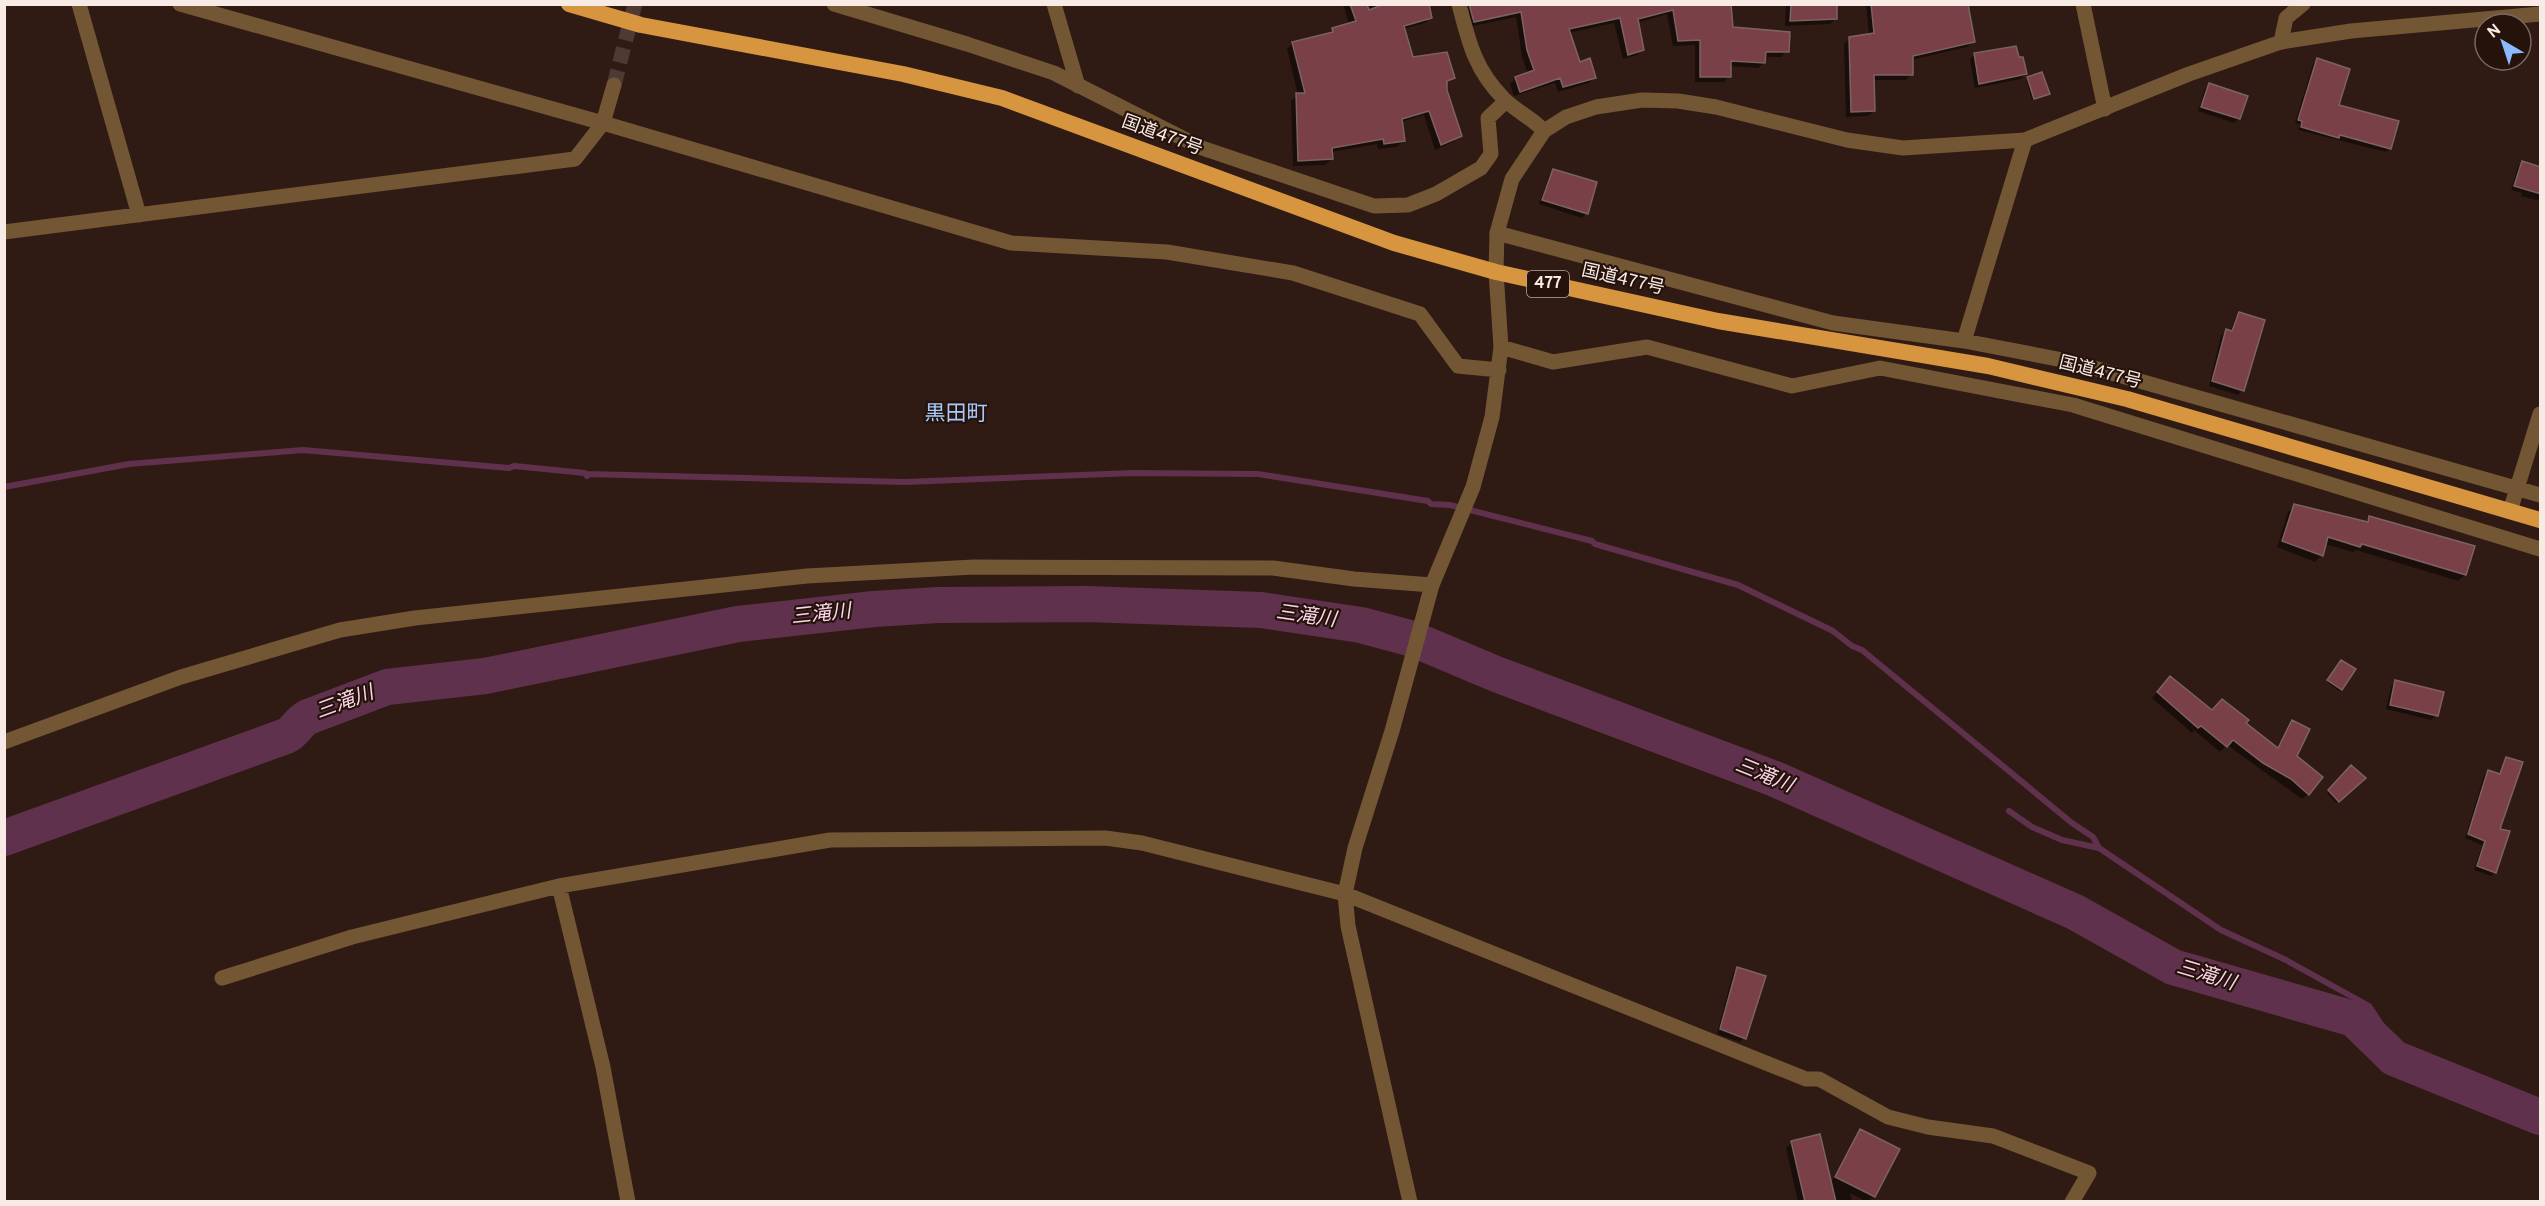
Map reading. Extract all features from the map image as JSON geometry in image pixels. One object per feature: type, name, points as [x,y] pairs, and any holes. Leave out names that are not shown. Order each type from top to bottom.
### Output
[{"type":"highway","name":"国道477号","points":[[568,4],[641,25],[903,74],[1002,98],[1394,243],[1496,272],[1718,321],[1988,366],[2127,399],[2541,520]]},
{"type":"street","points":[[79,4],[140,215]]},
{"type":"street","points":[[180,4],[603,123],[1011,243],[1167,252],[1293,273],[1420,314],[1458,366],[1499,370]]},
{"type":"street","points":[[834,4],[978,47],[1054,73],[1202,148],[1374,206],[1408,204],[1426,198],[1481,168],[1491,154],[1488,118],[1506,101]]},
{"type":"street","points":[[1054,4],[1078,86]]},
{"type":"street","points":[[1459,4],[1481,74],[1506,101],[1533,120],[1544,131]]},
{"type":"street","points":[[2083,4],[2105,109]]},
{"type":"street","points":[[2281,42],[2286,18],[2303,4]]},
{"type":"street","points":[[1410,1202],[1348,926],[1345,894],[1355,848],[1392,732],[1432,588],[1473,487],[1492,417],[1501,346],[1496,272],[1497,233],[1512,179],[1544,131],[1566,117],[1596,107],[1642,100],[1678,100],[1716,107],[1847,140],[1903,148],[2025,140],[2189,74],[2281,42],[2351,31],[2541,14]]},
{"type":"street","points":[[4,232],[575,159],[603,123],[614,86]]},
{"type":"street","points":[[1964,341],[2025,140]]},
{"type":"street","points":[[1497,233],[1833,323],[1964,341],[2073,362],[2541,495]]},
{"type":"street","points":[[1501,346],[1553,362],[1647,348],[1792,386],[1880,368],[2073,405],[2541,549]]},
{"type":"street","points":[[2510,511],[2541,414]]},
{"type":"street","points":[[4,742],[192,674],[340,630],[415,618],[807,576],[974,567],[1274,568],[1432,588]]},
{"type":"street","points":[[222,978],[352,937],[559,886],[830,840],[1105,838],[1142,843],[1345,894],[1806,1079],[1819,1079],[1888,1117],[1929,1127],[1994,1136],[2089,1173],[2072,1202]]},
{"type":"street","points":[[559,886],[603,1067],[628,1202]]},
{"type":"building","points":[[1350,4],[1367,4],[1369,10],[1384,4],[1429,4],[1432,18],[1404,26],[1413,57],[1447,52],[1455,78],[1447,81],[1447,90],[1462,136],[1441,145],[1429,111],[1402,119],[1405,141],[1384,144],[1383,139],[1332,148],[1333,159],[1298,161],[1296,93],[1305,93],[1292,42],[1333,32],[1332,28],[1356,21]]},
{"type":"building","points":[[1469,4],[1731,4],[1733,27],[1790,32],[1789,52],[1766,52],[1765,63],[1731,61],[1731,77],[1700,77],[1700,40],[1678,41],[1673,10],[1638,19],[1644,50],[1628,55],[1620,18],[1569,29],[1580,62],[1590,58],[1596,78],[1563,87],[1560,78],[1520,92],[1515,77],[1534,70],[1527,50],[1521,12],[1474,22]]},
{"type":"building","points":[[1791,4],[1837,4],[1837,19],[1790,21]]},
{"type":"building","points":[[1871,4],[1968,4],[1975,42],[1913,56],[1913,75],[1874,75],[1875,111],[1851,112],[1849,37],[1874,33]]},
{"type":"building","points":[[2016,46],[2019,57],[2023,57],[2027,74],[1979,84],[1974,53]]},
{"type":"building","points":[[2317,58],[2350,69],[2339,105],[2399,121],[2391,149],[2301,127],[2302,121],[2298,120]]},
{"type":"building","points":[[2042,72],[2050,94],[2034,99],[2027,77]]},
{"type":"building","points":[[2209,83],[2248,96],[2240,119],[2201,107]]},
{"type":"building","points":[[2522,161],[2541,167],[2541,194],[2514,186]]},
{"type":"building","points":[[1553,169],[1597,182],[1588,214],[1542,200]]},
{"type":"building","points":[[2239,312],[2265,320],[2244,391],[2212,381],[2226,329],[2232,331]]},
{"type":"building","points":[[2294,504],[2368,522],[2369,516],[2475,546],[2466,575],[2362,544],[2360,547],[2328,537],[2323,556],[2282,541]]},
{"type":"building","points":[[2341,660],[2356,669],[2342,690],[2327,680]]},
{"type":"building","points":[[2170,676],[2212,710],[2222,699],[2249,720],[2246,723],[2278,748],[2292,720],[2310,729],[2297,756],[2323,777],[2309,795],[2291,779],[2263,763],[2233,740],[2227,747],[2201,726],[2198,728],[2157,692]]},
{"type":"building","points":[[2395,680],[2444,692],[2438,716],[2390,705]]},
{"type":"building","points":[[2506,757],[2523,762],[2500,829],[2510,831],[2496,873],[2477,866],[2485,841],[2468,834],[2488,770],[2500,774]]},
{"type":"building","points":[[2351,765],[2366,778],[2339,802],[2328,790]]},
{"type":"building","points":[[1737,967],[1766,976],[1746,1039],[1720,1029]]},
{"type":"building","points":[[1860,1129],[1900,1149],[1875,1197],[1835,1177]]},
{"type":"building","points":[[1820,1134],[1836,1202],[1805,1202],[1791,1141]]},
{"type":"waterway","points":[[4,487],[129,464],[303,450],[509,468],[514,466],[585,473],[587,476],[587,474],[905,482],[1133,473],[1258,474],[1428,501],[1431,504],[1450,505],[1592,541],[1595,544],[1738,585],[1833,631],[1852,646],[1862,650],[2072,823],[2093,837],[2099,848]]},
{"type":"waterway","name":"三滝川","points":[[4,838],[286,736],[308,717],[387,687],[485,676],[738,624],[874,609],[938,605],[1086,604],[1261,610],[1361,625],[1413,639],[1496,674],[1775,779],[2075,912],[2173,967],[2354,1019],[2394,1058],[2540,1117]]},
{"type":"waterway","points":[[2009,811],[2032,827],[2062,840],[2099,848],[2221,930],[2286,960],[2369,1006],[2384,1029],[2394,1058]]},
{"type":"tunnel","points":[[614,85],[635,4]]},
{"type":"district","name":"黒田町","points":[[956,414]]}]
